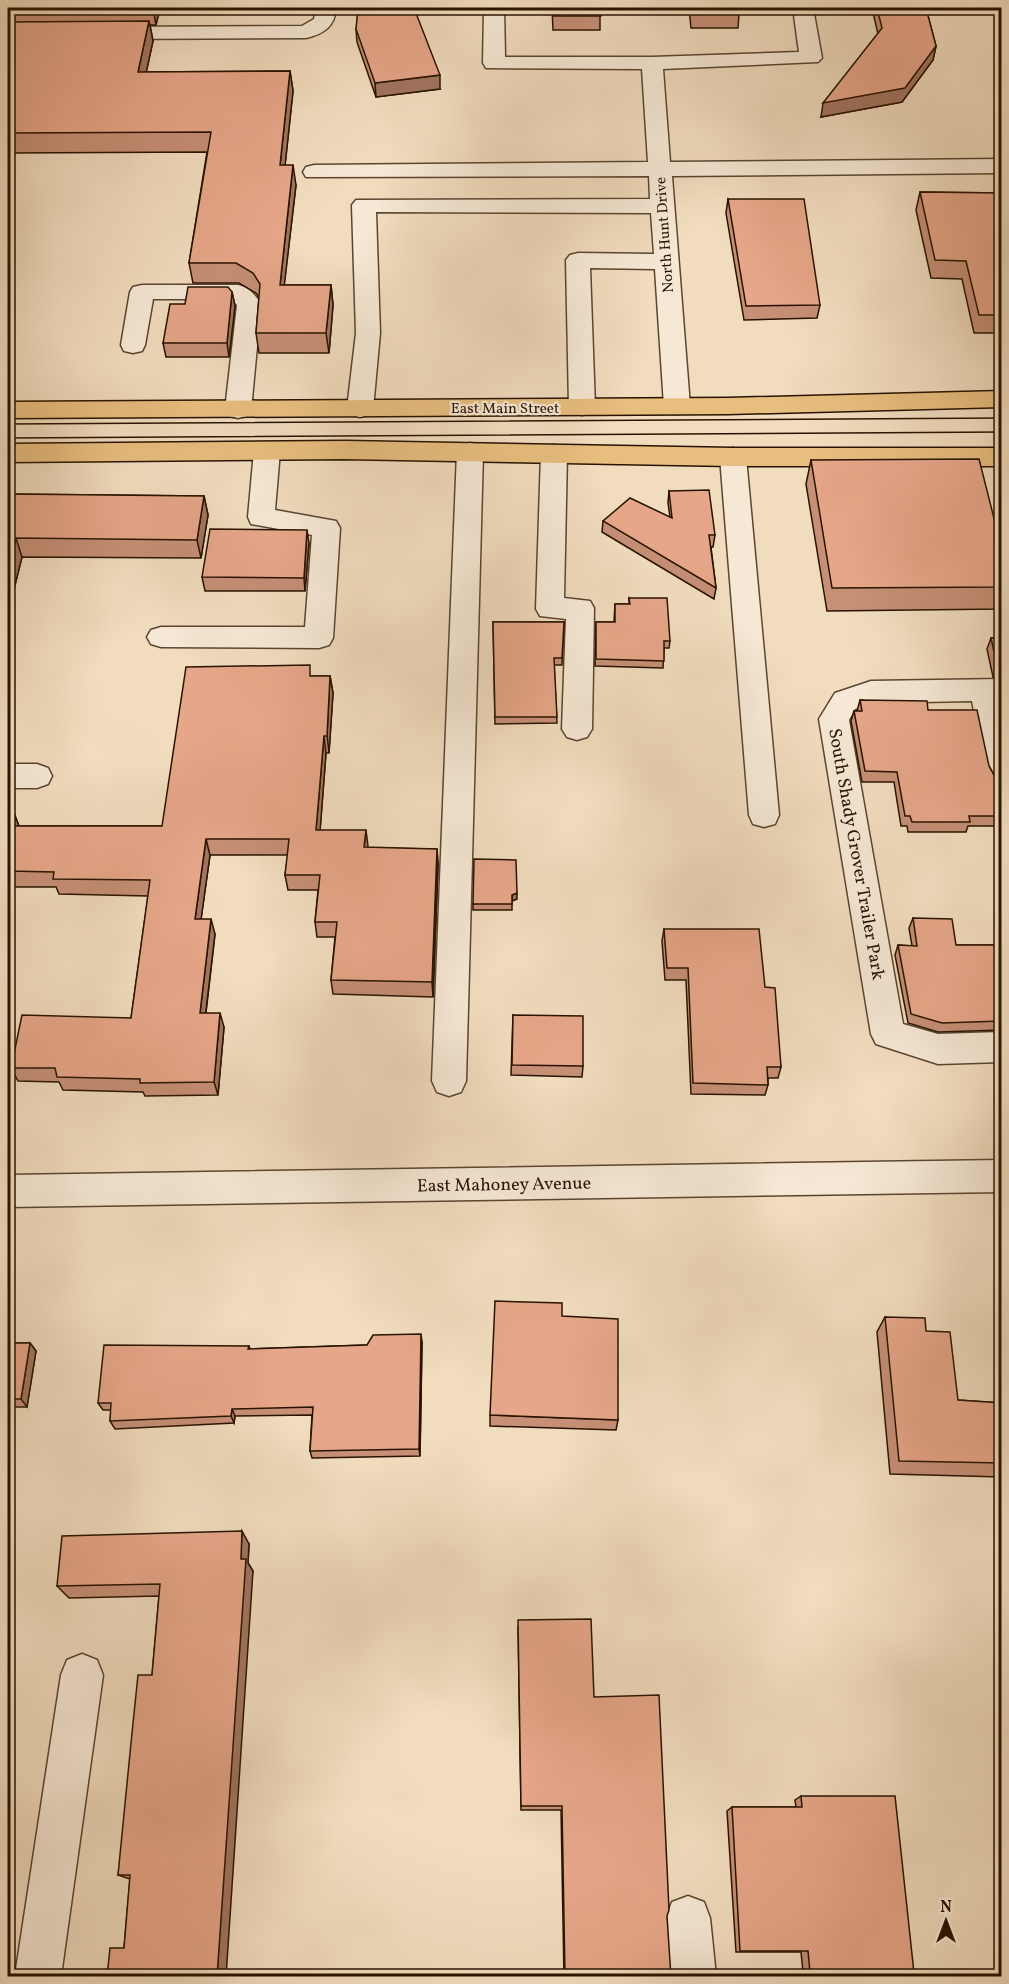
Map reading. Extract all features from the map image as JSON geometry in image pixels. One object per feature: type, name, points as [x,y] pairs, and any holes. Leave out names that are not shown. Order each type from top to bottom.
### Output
[{"type":"main road","name":"East Main Street","points":[[8,410],[677,406],[1002,399]]},
{"type":"main road","points":[[8,453],[267,451],[733,457],[1002,457]]},
{"type":"street","points":[[87,33],[306,32],[324,22],[326,8]]},
{"type":"street","points":[[494,8],[494,63],[652,63],[811,58],[803,8]]},
{"type":"street","name":"North Hunt Drive","points":[[652,63],[677,406]]},
{"type":"street","points":[[314,172],[1002,166]]},
{"type":"street","points":[[360,409],[368,333],[364,205],[662,206]]},
{"type":"street","points":[[582,407],[578,260],[665,262]]},
{"type":"street","points":[[133,345],[142,292],[238,292],[249,304],[238,410]]},
{"type":"street","points":[[161,637],[319,638],[326,528],[261,516],[267,451]]},
{"type":"street","points":[[449,1082],[470,452]]},
{"type":"street","points":[[554,454],[550,609],[580,608],[577,729]]},
{"type":"street","points":[[733,457],[764,815]]},
{"type":"street","name":"South Shady Grover Trailer Park","points":[[1002,775],[993,690],[871,692],[845,702],[834,719],[888,1034],[938,1049],[1002,1047]]},
{"type":"street","name":"East Mahoney Avenue","points":[[8,1191],[1002,1176]]},
{"type":"street","points":[[38,1977],[82,1675]]},
{"type":"street","points":[[688,1918],[693,1977]]},
{"type":"building","points":[[358,8],[414,8],[440,75],[375,83],[356,29]]},
{"type":"building","points":[[553,8],[600,8],[601,16],[553,16]]},
{"type":"building","points":[[692,8],[738,8],[739,14],[692,14]]},
{"type":"building","points":[[877,8],[926,8],[936,46],[905,88],[823,103],[882,28]]},
{"type":"building","points":[[149,21],[138,72],[290,71],[280,165],[293,165],[280,285],[331,285],[326,333],[256,333],[260,284],[253,273],[236,263],[189,263],[211,132],[8,133],[8,22]]},
{"type":"building","points":[[920,192],[1002,193],[1002,315],[979,315],[966,261],[935,260]]},
{"type":"building","points":[[728,199],[804,199],[820,305],[746,306]]},
{"type":"building","points":[[188,287],[228,287],[232,292],[227,343],[163,343],[170,304],[185,304]]},
{"type":"building","points":[[979,459],[1002,550],[1002,587],[832,588],[811,460]]},
{"type":"building","points":[[709,490],[715,535],[709,535],[716,588],[603,521],[630,498],[672,518],[669,491]]},
{"type":"building","points":[[8,494],[204,496],[197,540],[16,538],[8,571]]},
{"type":"building","points":[[210,529],[307,530],[304,578],[202,577]]},
{"type":"building","points":[[629,598],[667,598],[670,641],[664,641],[664,661],[596,659],[596,622],[615,622],[615,604],[630,604]]},
{"type":"building","points":[[493,622],[564,622],[562,658],[554,658],[557,717],[495,717]]},
{"type":"building","points":[[991,638],[1002,638],[1002,667],[997,666]]},
{"type":"building","points":[[310,665],[310,676],[330,676],[327,736],[324,736],[316,830],[366,830],[364,847],[437,849],[432,982],[331,980],[337,922],[315,922],[320,875],[285,875],[289,839],[206,839],[195,919],[211,919],[200,1013],[220,1013],[214,1082],[140,1083],[140,1079],[57,1077],[55,1068],[11,1068],[22,1015],[131,1018],[150,880],[53,879],[54,872],[8,871],[8,813],[14,813],[11,826],[162,826],[186,667]]},
{"type":"building","points":[[860,700],[927,701],[928,710],[977,710],[989,766],[994,775],[1002,777],[1002,816],[969,816],[970,822],[912,822],[910,816],[905,816],[897,772],[865,771],[854,711],[862,711]]},
{"type":"building","points":[[474,859],[516,860],[517,893],[512,895],[512,904],[473,904]]},
{"type":"building","points":[[913,918],[952,919],[956,945],[1002,945],[1002,1021],[942,1023],[911,1014],[898,945],[917,946]]},
{"type":"building","points":[[664,929],[759,929],[765,987],[775,988],[781,1067],[767,1067],[768,1085],[693,1083],[688,968],[667,968]]},
{"type":"building","points":[[513,1015],[583,1016],[583,1066],[512,1065]]},
{"type":"building","points":[[495,1301],[562,1303],[562,1316],[618,1319],[618,1420],[490,1415]]},
{"type":"building","points":[[885,1317],[925,1318],[926,1331],[950,1332],[958,1400],[1002,1403],[1002,1463],[899,1461]]},
{"type":"building","points":[[421,1334],[419,1449],[310,1451],[313,1407],[232,1409],[231,1416],[110,1421],[111,1403],[98,1403],[104,1345],[249,1346],[248,1349],[367,1345],[373,1335]]},
{"type":"building","points":[[8,1343],[30,1343],[21,1399],[8,1399]]},
{"type":"building","points":[[242,1531],[241,1559],[246,1559],[217,1977],[107,1977],[110,1948],[124,1948],[130,1875],[118,1875],[132,1733],[138,1675],[152,1675],[160,1584],[57,1586],[62,1536]]},
{"type":"building","points":[[591,1619],[594,1697],[659,1695],[671,1977],[565,1977],[562,1806],[521,1806],[518,1620]]},
{"type":"building","points":[[801,1796],[895,1796],[914,1973],[810,1972],[808,1951],[740,1951],[732,1807],[802,1807]]},
{"type":"tram line","points":[[8,424],[1002,418]]},
{"type":"tram line","points":[[8,438],[1002,432]]}]
